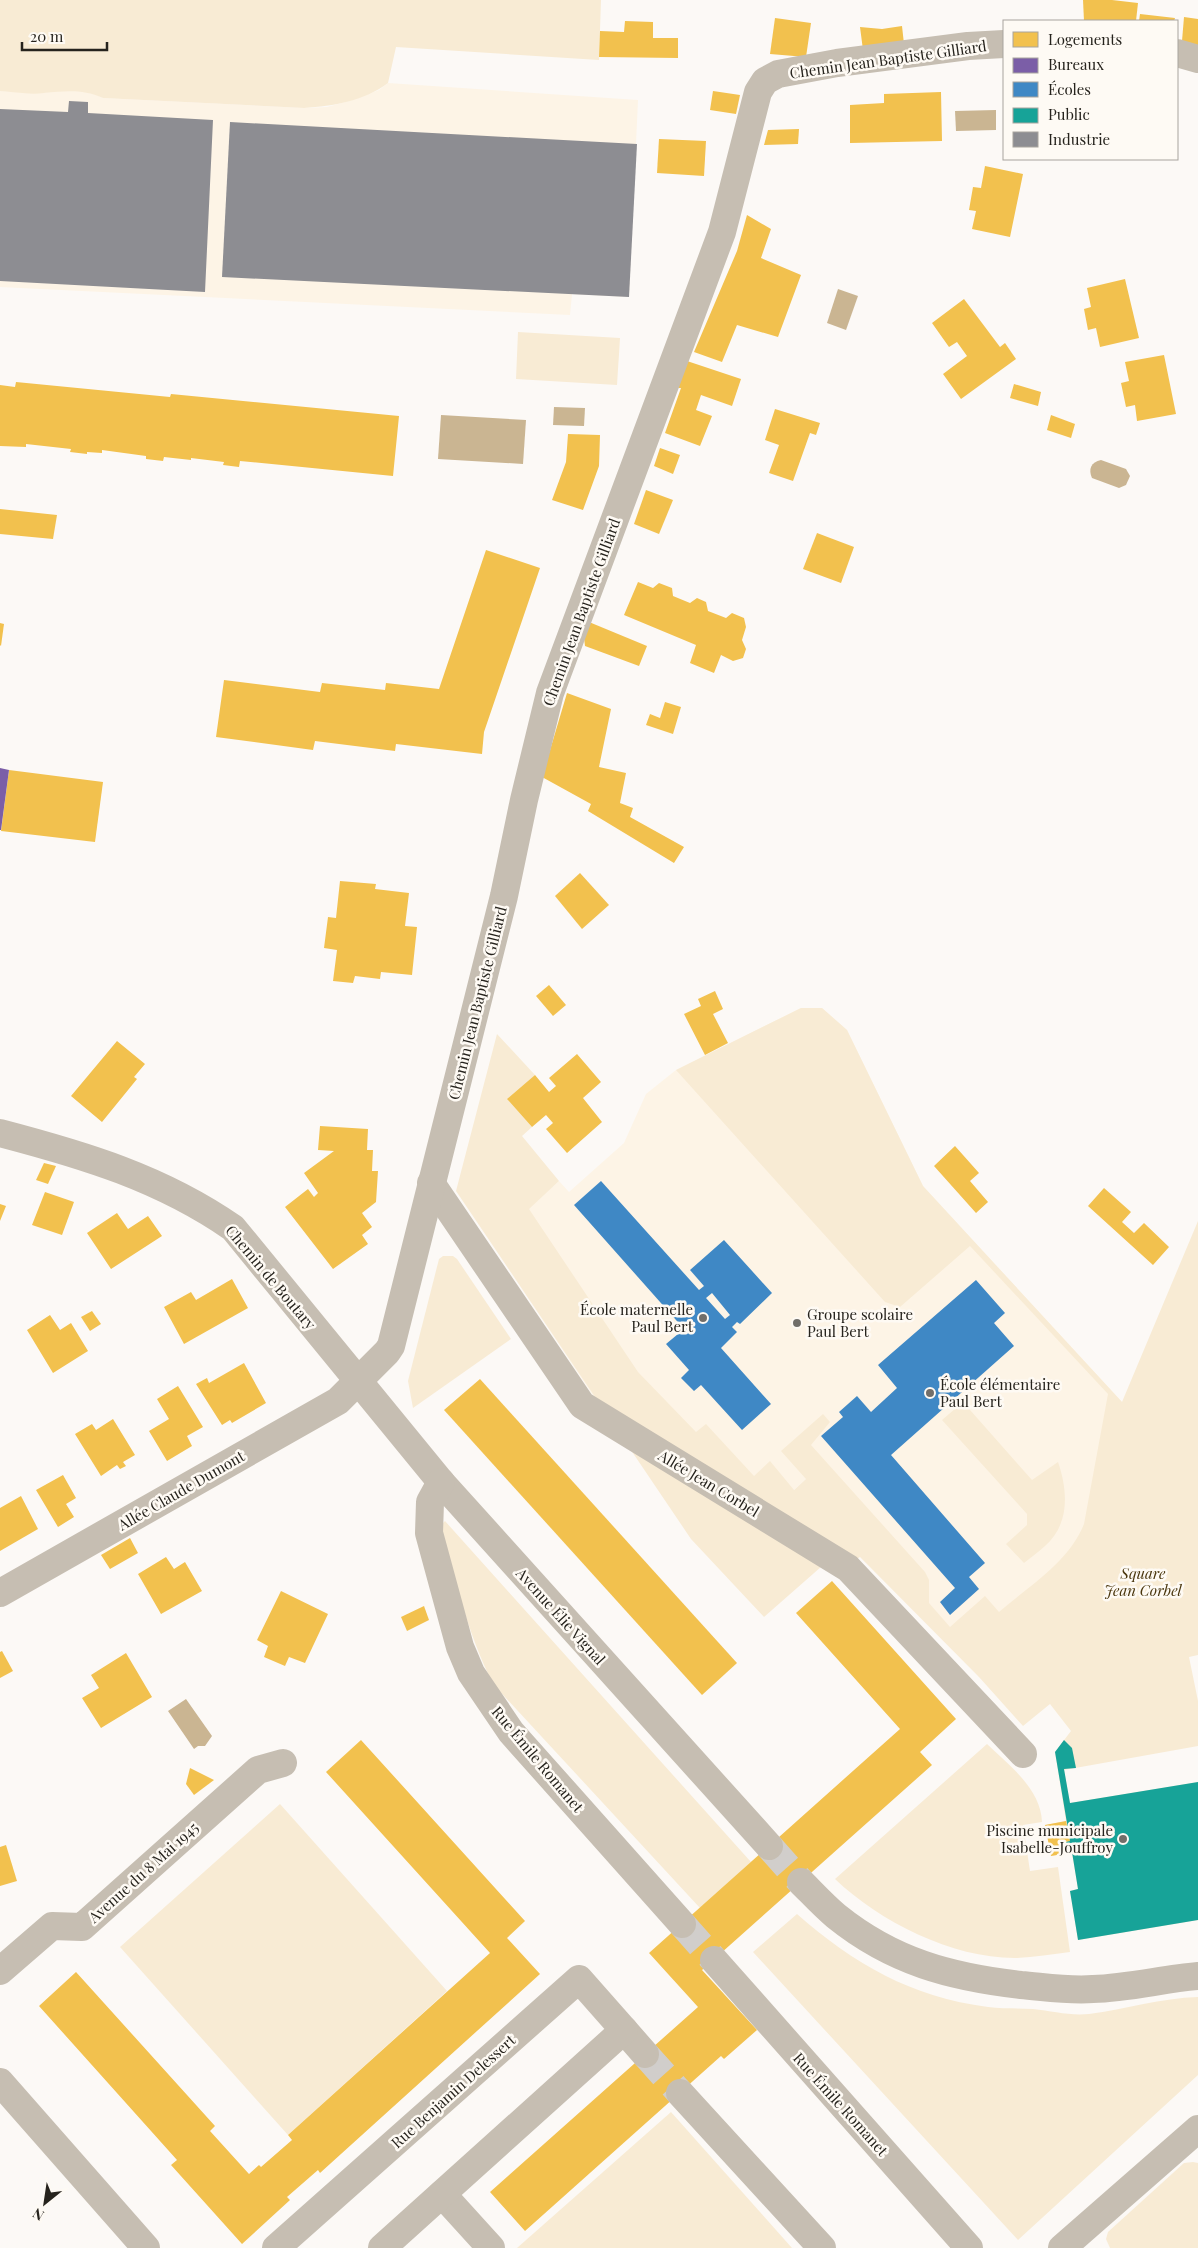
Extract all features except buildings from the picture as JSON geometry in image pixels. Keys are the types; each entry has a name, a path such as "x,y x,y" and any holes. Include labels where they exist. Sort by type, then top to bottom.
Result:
{"street":[{"name":"Chemin Jean Baptiste Gilliard","path":"358,1381 391,1346 504,896 524,800 550,693 722,232 758,92 765,81 778,74 837,63 968,46 1003,44"},
{"path":"1178,53 1198,59"},
{"name":"Chemin de Boutary","path":"0,1133 80,1154 140,1176 186,1198 233,1228 358,1381"},
{"name":"Allée Jean Corbel","path":"431,1183 582,1405 848,1568 1023,1754"},
{"name":"Avenue Élie Vignal","path":"358,1381 441,1482 769,1846"},
{"name":"Allée Claude Dumont","path":"0,1593 338,1401 358,1381"},
{"name":"Rue Émile Romanet","path":"441,1482 430,1502 429,1533 460,1647 471,1673 511,1732 682,1924"},
{"name":"Avenue du 8 Mai 1945","path":"0,1971 52,1926 82,1927 258,1770 283,1763"},
{"path":"801,1882 835,1915 862,1936 896,1955 932,1969 976,1980 1062,1989 1092,1990 1198,1976"},
{"name":"Rue Émile Romanet","path":"714,1960 969,2248"},
{"name":"Rue Benjamin Delessert","path":"276,2248 579,1979 646,2054"},
{"path":"382,2248 624,2030"},
{"path":"0,2082 146,2248"},
{"path":"680,2093 822,2248"},
{"path":"1062,2248 1198,2128"},
{"path":"442,2194 490,2248"}],"shaded area":[{"path":"388,83 638,100 629,297 572,294 570,315 0,287 0,91 43,93 54,91 88,91 103,98 304,108 327,107 349,101 379,90"},
{"path":"996,110 996,130 956,131 955,111"},
{"path":"838,289 858,296 846,330 827,323"},
{"path":"554,407 585,408 584,426 553,425"},
{"path":"441,415 526,420 523,464 438,459"},
{"path":"1101,460 1126,469 1130,476 1126,485 1119,488 1092,478 1091,466"},
{"name":"Groupe scolaire Paul Bert","path":"801,1008 822,1008 847,1030 923,1186 1123,1403 1137,1485 979,1677 806,1479 770,1511 600,1406 491,1242 559,1181 569,1192 624,1143 646,1094 676,1070"},
{"path":"186,1699 212,1736 205,1746 198,1746 194,1749 168,1711"}],"green space":[{"path":"0,0 601,0 599,60 396,47 388,83 379,89 348,101 304,108 103,98 74,91 33,94 0,91"},
{"path":"518,332 620,338 617,385 516,379"},
{"name":"Square Jean Corbel","path":"801,1008 822,1008 847,1030 923,1186 1122,1402 1198,1221 1198,1655 1189,1657 1198,1701 1198,1746 1064,1770 1070,1803 1198,1782 1198,1920 1078,1940 1070,1891 1078,1889 1072,1853 1051,1856 1045,1825 1066,1821 1055,1752 1071,1731 1050,1704 1023,1726 979,1677 860,1557 854,1561 838,1552 764,1617 691,1539 456,1191 497,1034 535,1075 508,1100 532,1127 522,1136 559,1181 529,1209 638,1372 696,1432 706,1424 754,1476 770,1461 794,1490 806,1479 781,1451 823,1414 830,1422 811,1445 925,1572 929,1580 929,1603 950,1627 985,1596 999,1612 1058,1562 1069,1550 1084,1524 1108,1394 970,1246 900,1307 885,1302 676,1070"},
{"path":"443,1256 453,1256 457,1259 511,1339 413,1408 408,1381 439,1259"},
{"path":"963,1402 1032,1480 1058,1462 1064,1484 1065,1507 1063,1517 1053,1537 1043,1548 1024,1563 1006,1544 1027,1525 1027,1514 942,1420"},
{"path":"445,1521 751,1862 700,1908 493,1684 476,1646 457,1587 440,1526"},
{"path":"987,1744 1014,1769 1030,1788 1036,1799 1042,1822 1023,1825 1030,1871 1058,1867 1070,1952 1017,1958 993,1957 944,1945 919,1935 874,1910 835,1879"},
{"path":"280,1804 447,1991 288,2135 120,1947"},
{"path":"797,1914 818,1932 862,1963 909,1986 960,2002 994,2008 1089,2014 1171,1999 1198,1997 1198,2075 1018,2240 753,1952"},
{"path":"671,2112 792,2248 517,2248"},
{"path":"1184,2163 1198,2163 1198,2248 1110,2248 1106,2239 1108,2232"}],"tunnel":[{"path":"769,1846 801,1882"},
{"path":"682,1924 714,1960"},
{"path":"645,2054 680,2093"}],"place":[{"name":"École maternelle Paul Bert","path":"703,1318"},
{"name":"Groupe scolaire Paul Bert","path":"797,1323"},
{"name":"École élémentaire Paul Bert","path":"930,1393"},
{"name":"Piscine municipale Isabelle-Jouffroy","path":"1123,1839"}]}
